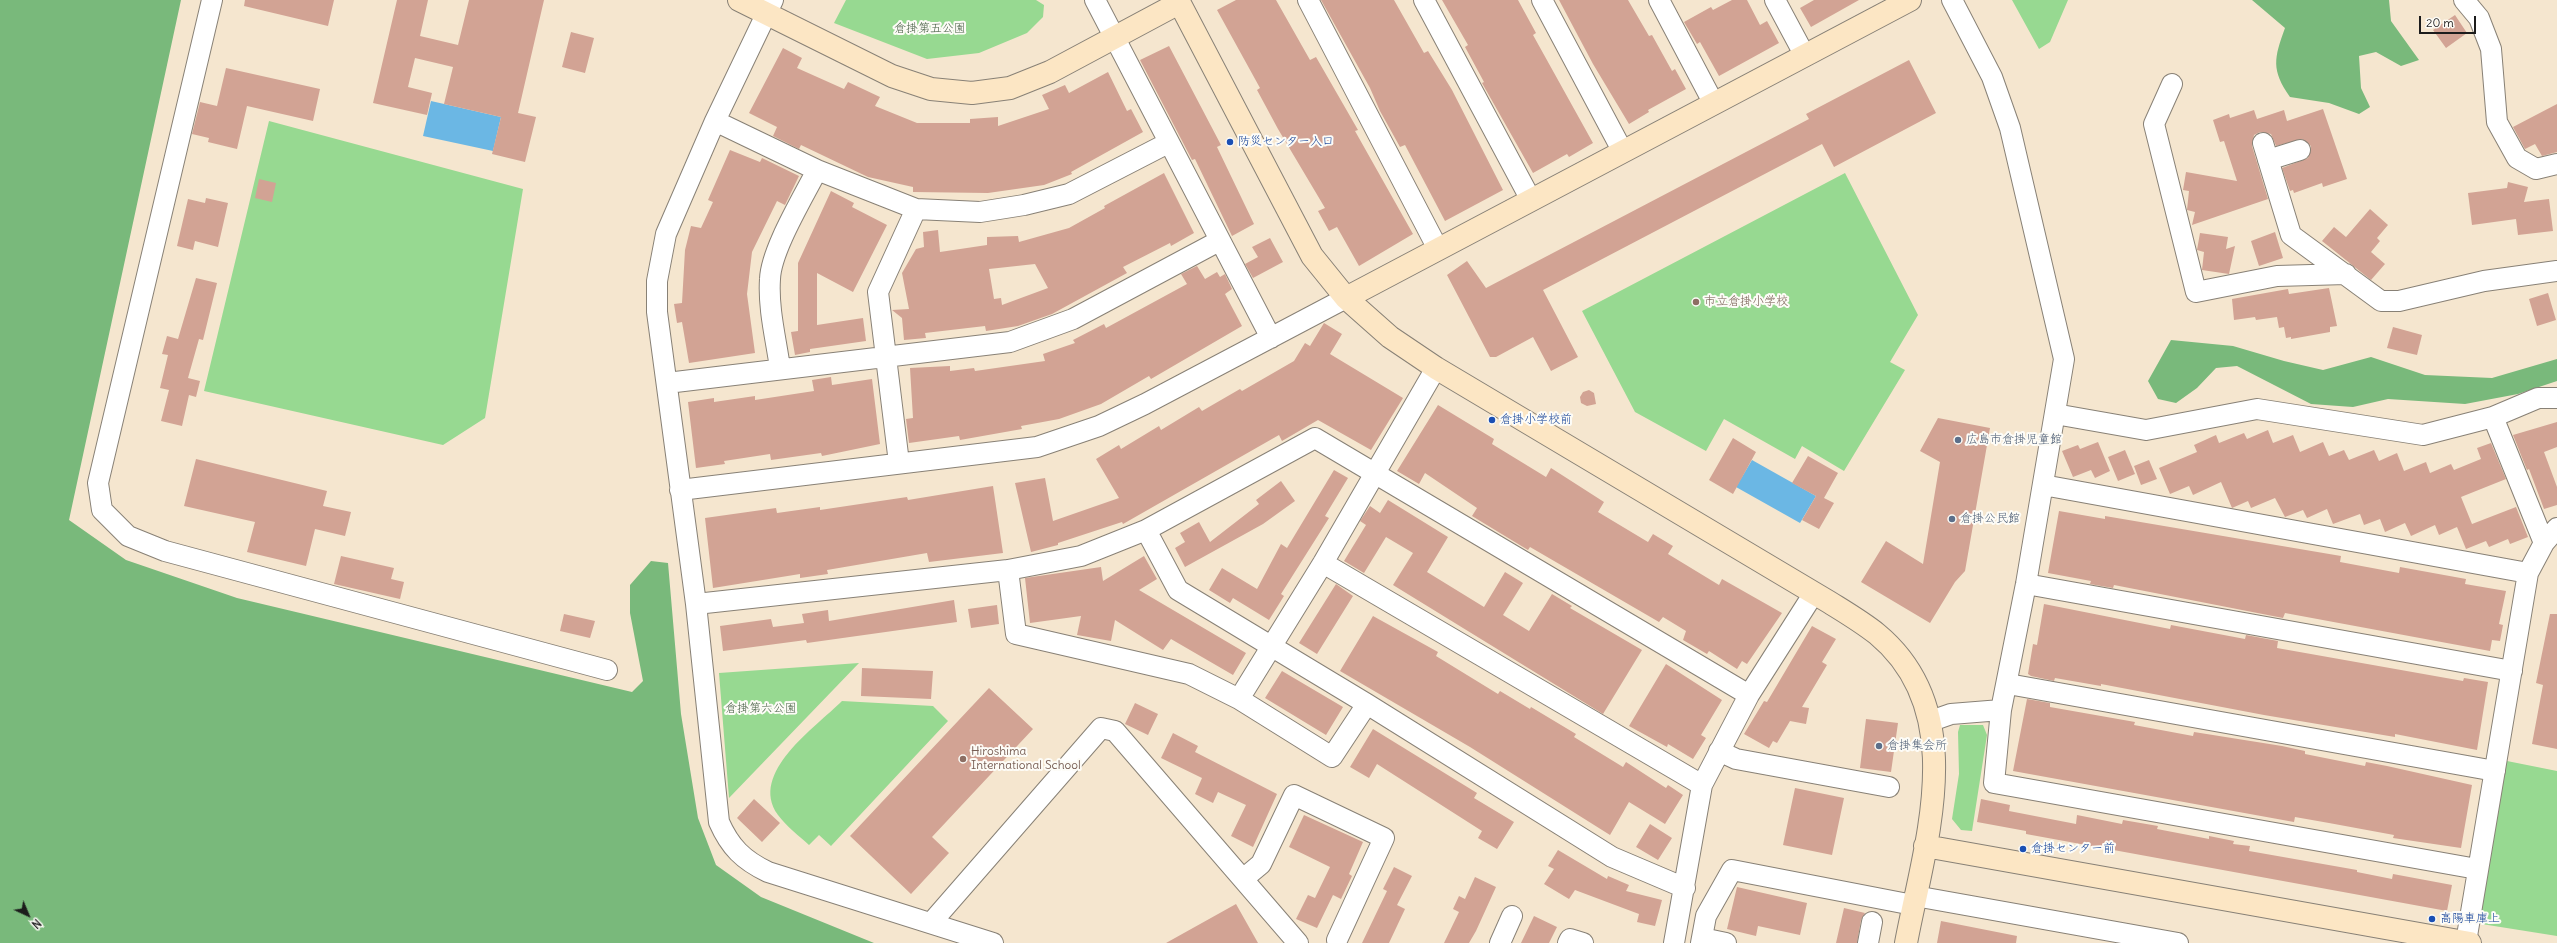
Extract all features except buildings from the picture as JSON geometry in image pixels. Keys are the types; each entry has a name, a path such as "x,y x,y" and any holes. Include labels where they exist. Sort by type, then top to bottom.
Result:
{"street":[{"path":"212,0 98,483 102,510 128,536 165,551 607,670"},
{"path":"739,0 769,7 892,76 931,89 972,93 1010,88 1050,72 1114,39 1181,1 1312,256 1346,298 1390,337 1436,368 1814,593 1877,634 1905,666 1919,689 1931,721 1935,760 1934,790 1925,846 1906,943"},
{"path":"1095,0 1219,241 1271,338"},
{"path":"1308,0 1438,250"},
{"path":"1424,0 1531,200"},
{"path":"1542,0 1623,152"},
{"path":"1659,0 1714,104"},
{"path":"1775,0 1805,56"},
{"path":"680,490 1037,447 1119,417 1910,0"},
{"path":"1952,0 1992,77 2010,128 2064,359 2056,414 2026,584 2008,684 2001,710 1994,783 2477,869"},
{"path":"2464,0 2479,18 2491,48 2497,122 2517,158 2536,170 2557,164"},
{"path":"769,7 715,121 666,234 657,281 657,312 668,383 680,490 696,604 719,822 736,852 750,864 768,872 993,943"},
{"path":"2172,84 2154,124 2196,292 2277,276 2346,274"},
{"path":"715,121 817,170 916,210 980,212 1024,205 1069,194 1168,143"},
{"path":"2300,150 2266,151 2292,235 2381,301 2399,301 2484,280 2557,270"},
{"path":"780,368 770,305 770,278 778,250 817,170"},
{"path":"899,463 878,292 916,210"},
{"path":"668,383 780,368 1010,342 1073,319 1219,241"},
{"path":"1239,699 1323,563 1436,368"},
{"path":"2056,414 2146,430 2257,409 2423,435 2493,417 2538,398 2557,398"},
{"path":"1925,846 2468,943 2477,869 2528,573 2550,536 2493,417"},
{"path":"696,604 1008,570 1081,556 1146,530 1315,438 1749,696"},
{"path":"2043,485 2528,573"},
{"path":"1146,530 1178,590 1272,645 1612,858 1685,888"},
{"path":"1323,563 1702,785"},
{"path":"1008,570 1016,634 1189,674 1239,699 1332,757 1367,704"},
{"path":"2026,584 2512,671"},
{"path":"1674,943 1685,888 1702,785 1749,696 1814,593"},
{"path":"2008,684 2495,771"},
{"path":"1931,721 1951,714 2001,710"},
{"path":"931,923 1101,728 1115,731 1298,943"},
{"path":"1719,751 1736,759 1889,787"},
{"path":"1243,879 1261,864 1294,795 1384,838 1337,940"},
{"path":"1726,943 1701,940 1706,916 1732,870 2178,943"},
{"path":"1500,943 1512,916"},
{"path":"1868,943 1872,922"},
{"path":"1568,943 1570,939 1583,943"}],"green space":[{"path":"0,0 181,0 69,520 126,560 237,598 632,692 643,681 630,613 630,585 651,561 668,563 681,714 698,818 716,865 761,897 874,943 0,943"},
{"name":"倉掛第五公園","path":"846,0 1036,0 1044,5 1043,17 1027,33 979,53 927,59 834,23"},
{"path":"2012,0 2068,0 2050,42 2039,49"},
{"path":"2252,0 2389,0 2391,21 2419,60 2401,66 2376,52 2359,56 2361,88 2370,107 2359,114 2329,103 2290,97 2280,79 2276,64 2278,48 2285,28"},
{"path":"269,121 523,189 485,418 443,445 204,391"},
{"path":"1845,173 1918,315 1890,362 1905,370 1844,471 1802,446 1795,459 1724,419 1706,451 1635,412 1582,311"},
{"path":"2171,340 2233,346 2284,361 2323,370 2371,357 2425,375 2492,378 2557,359 2557,381 2518,394 2465,404 2388,399 2353,407 2311,404 2237,366 2216,368 2197,388 2176,403 2158,399 2148,381"},
{"name":"倉掛第六公園","path":"859,663 729,798 719,673"},
{"path":"842,701 933,706 948,721 831,846 819,835 809,845 778,815 771,799 772,783 778,767 789,752 802,737"},
{"path":"1960,725 1983,725 1987,735 1972,831 1961,830 1952,819 1959,774 1958,732"},
{"path":"2497,759 2557,771 2557,936 2469,922"}],"water":[{"path":"431,101 501,117 493,151 423,136"},
{"path":"1752,460 1816,496 1800,523 1736,487"}],"place":[{"name":"防災センター入口","path":"1230,142"},
{"name":"市立倉掛小学校","path":"1696,302"},
{"name":"倉掛小学校前","path":"1492,420"},
{"name":"広島市倉掛児童館","path":"1958,440"},
{"name":"倉掛公民館","path":"1952,519"},
{"name":"倉掛集会所","path":"1879,746"},
{"name":"Hiroshima International School","path":"963,759"},
{"name":"倉掛センター前","path":"2023,849"},
{"name":"高陽車庫上","path":"2432,919"}]}
